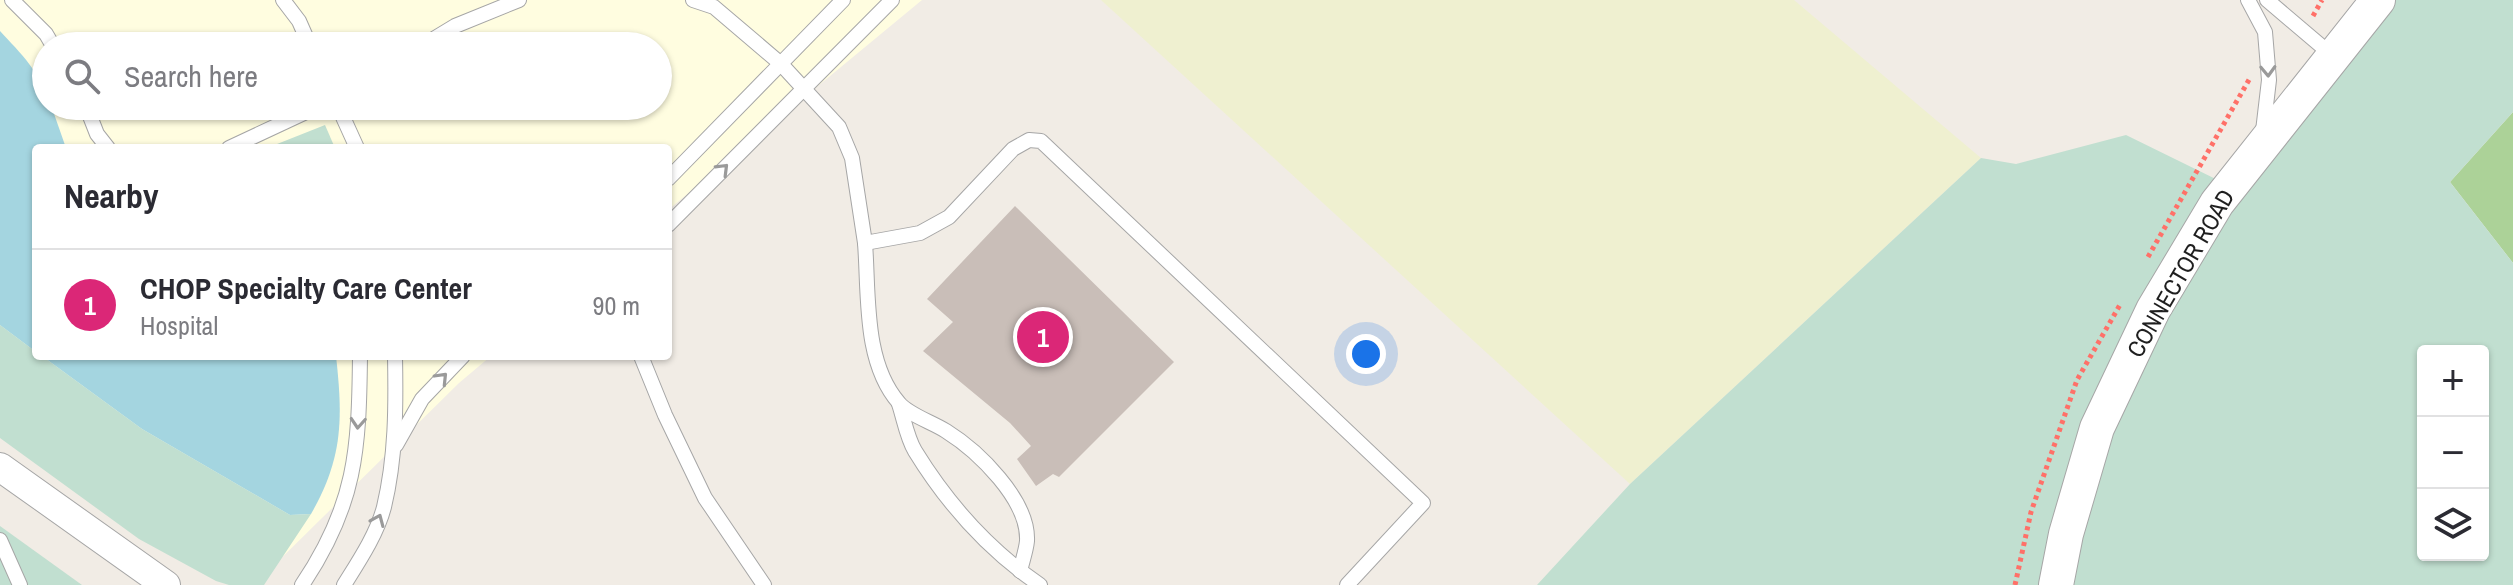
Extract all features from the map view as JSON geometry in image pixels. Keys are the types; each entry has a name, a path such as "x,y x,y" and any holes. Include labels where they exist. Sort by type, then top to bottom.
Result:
{"street":[{"name":"CONNECTOR ROAD","path":"2056,585 2066,534 2097,428 2153,310 2217,203 2378,0"},
{"path":"0,467 166,585"}],"lane":[{"path":"12,0 44,32"},
{"path":"283,0 304,32"},
{"path":"445,32 519,0"},
{"path":"693,0 714,7 781,64 839,127 852,158 865,243 876,359 899,404 914,449 970,525 1040,585"},
{"path":"672,175 843,0"},
{"path":"672,221 892,0"},
{"path":"2248,0 2265,32 2269,80 2262,146"},
{"path":"2267,0 2333,56"},
{"path":"92,120 105,144"},
{"path":"238,144 289,120"},
{"path":"344,120 355,144"},
{"path":"865,243 920,233 949,217 1013,149 1029,140 1041,141 1423,503 1347,585"},
{"path":"302,585 323,554 349,490 359,427 360,360"},
{"path":"344,585 363,555 383,509 393,449 395,360"},
{"path":"393,449 422,399 459,360"},
{"path":"643,360 705,498 764,585"},
{"path":"899,404 949,433 990,467 1019,506 1027,540 1020,571"},
{"path":"0,540 20,585"}],"shaded area":[{"path":"0,0 922,0 672,207 672,144 32,144 32,360 486,360 459,383 254,585 0,412"}],"green space":[{"path":"1101,0 1794,0 1981,158 1630,484"},
{"path":"2386,0 2513,0 2513,112 2450,182 2513,263 2513,585 1537,585 1630,484 1981,158 2016,164 2126,135 2234,188"},
{"path":"2513,112 2513,263 2450,182"},
{"path":"325,125 333,144 277,144"},
{"path":"0,325 32,349 32,360 47,360 142,429 290,515 311,514 264,585 229,585 139,539 0,438"},
{"path":"0,526 82,585 0,585"}],"water":[{"path":"0,31 32,69 32,120 56,120 65,144 32,144 32,349 0,325"},
{"path":"47,360 336,360 340,399 338,438 329,475 311,514 290,515 142,429"}],"building":[{"path":"1015,206 1174,362 1059,477 1053,474 1036,486 1017,459 1031,446 1010,423 923,351 953,322 927,299"}],"place":[{"name":"CHOP Specialty Care Center","path":"1043,337"}]}
